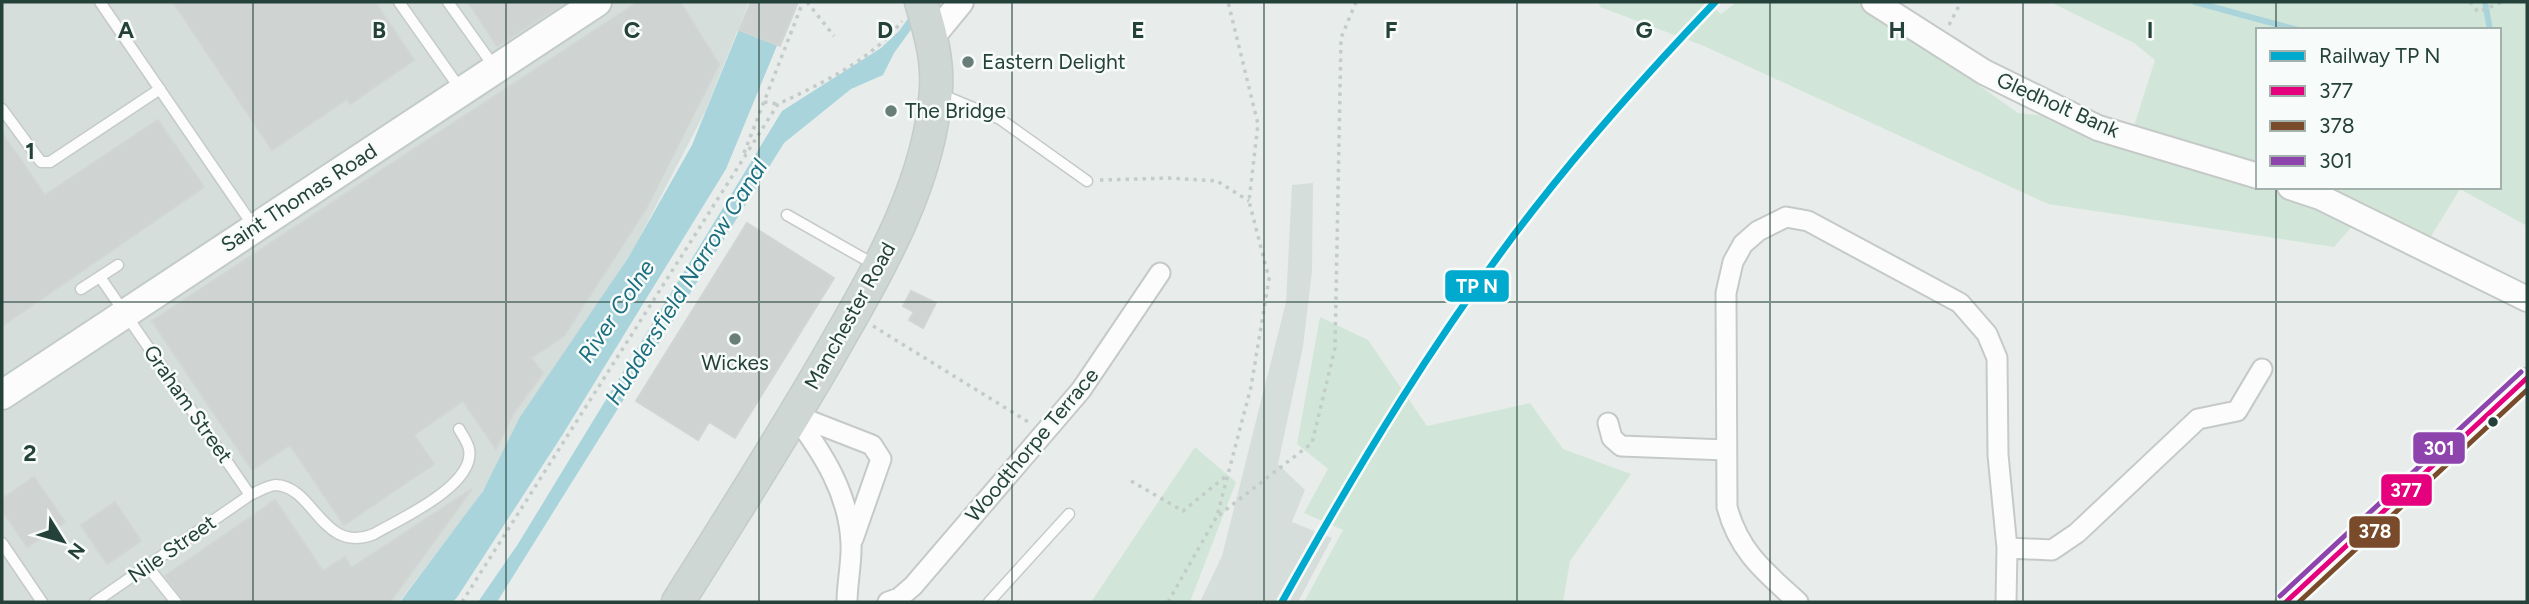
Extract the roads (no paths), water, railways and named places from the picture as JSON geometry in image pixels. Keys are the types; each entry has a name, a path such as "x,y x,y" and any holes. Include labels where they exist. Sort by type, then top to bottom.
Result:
{"main road":[{"name":"Saint Thomas Road","path":"2,395 597,2"},
{"name":"Manchester Road","path":"678,602 853,314 903,216 918,176 936,93 922,21"}],"street":[{"path":"922,21 961,2"},
{"name":"Gledholt Bank","path":"1874,2 1984,72 2098,128 2256,175"},
{"path":"2296,189 2320,197 2527,299"},
{"path":"1798,602 1754,561 1734,532 1727,507 1726,293 1732,262 1743,244 1770,222 1786,217 1808,221 1960,303 1987,334 1997,358 1998,455 2007,548 2006,602"},
{"name":"Woodthorpe Terrace","path":"888,602 899,598 913,586 1046,433 1081,390 1160,273"},
{"path":"2007,548 2052,550 2077,533 2198,419 2237,411 2262,369"},
{"path":"2286,602 2527,378"},
{"path":"794,415 821,450 831,471 847,515 852,544"},
{"path":"794,415 872,445 881,459 852,544 847,602"},
{"path":"1608,423 1612,438 1621,446 1726,450"}],"lane":[{"path":"100,2 254,227"},
{"path":"399,2 461,91"},
{"path":"448,2 496,68"},
{"path":"2,109 41,162 50,162 160,89"},
{"path":"936,93 1000,119 1087,181"},
{"path":"787,215 879,267"},
{"path":"81,289 118,265"},
{"name":"Graham Street","path":"100,277 250,495"},
{"path":"250,495 274,485 287,488 328,527 347,538 363,539 453,486 466,473 469,448 459,429"},
{"name":"Nile Street","path":"94,602 250,495"},
{"path":"989,602 1069,514"},
{"path":"2,543 42,602"},
{"path":"147,566 177,602"}],"water":[{"name":"River Colne","path":"750,2 795,2 726,169 563,434 458,596 453,602 400,602 483,491 520,417 628,258 692,145"},
{"name":"Huddersfield Narrow Canal","path":"920,2 931,2 894,53 883,75 851,89 784,143 497,602 478,602 518,544 782,111 881,48 899,31"}],"waterway":[{"path":"2195,2 2291,28"},
{"path":"2485,2 2490,28"}],"place":[{"name":"Eastern Delight","path":"968,62"},
{"name":"The Bridge","path":"891,111"},
{"name":"Wickes","path":"735,339"}]}
